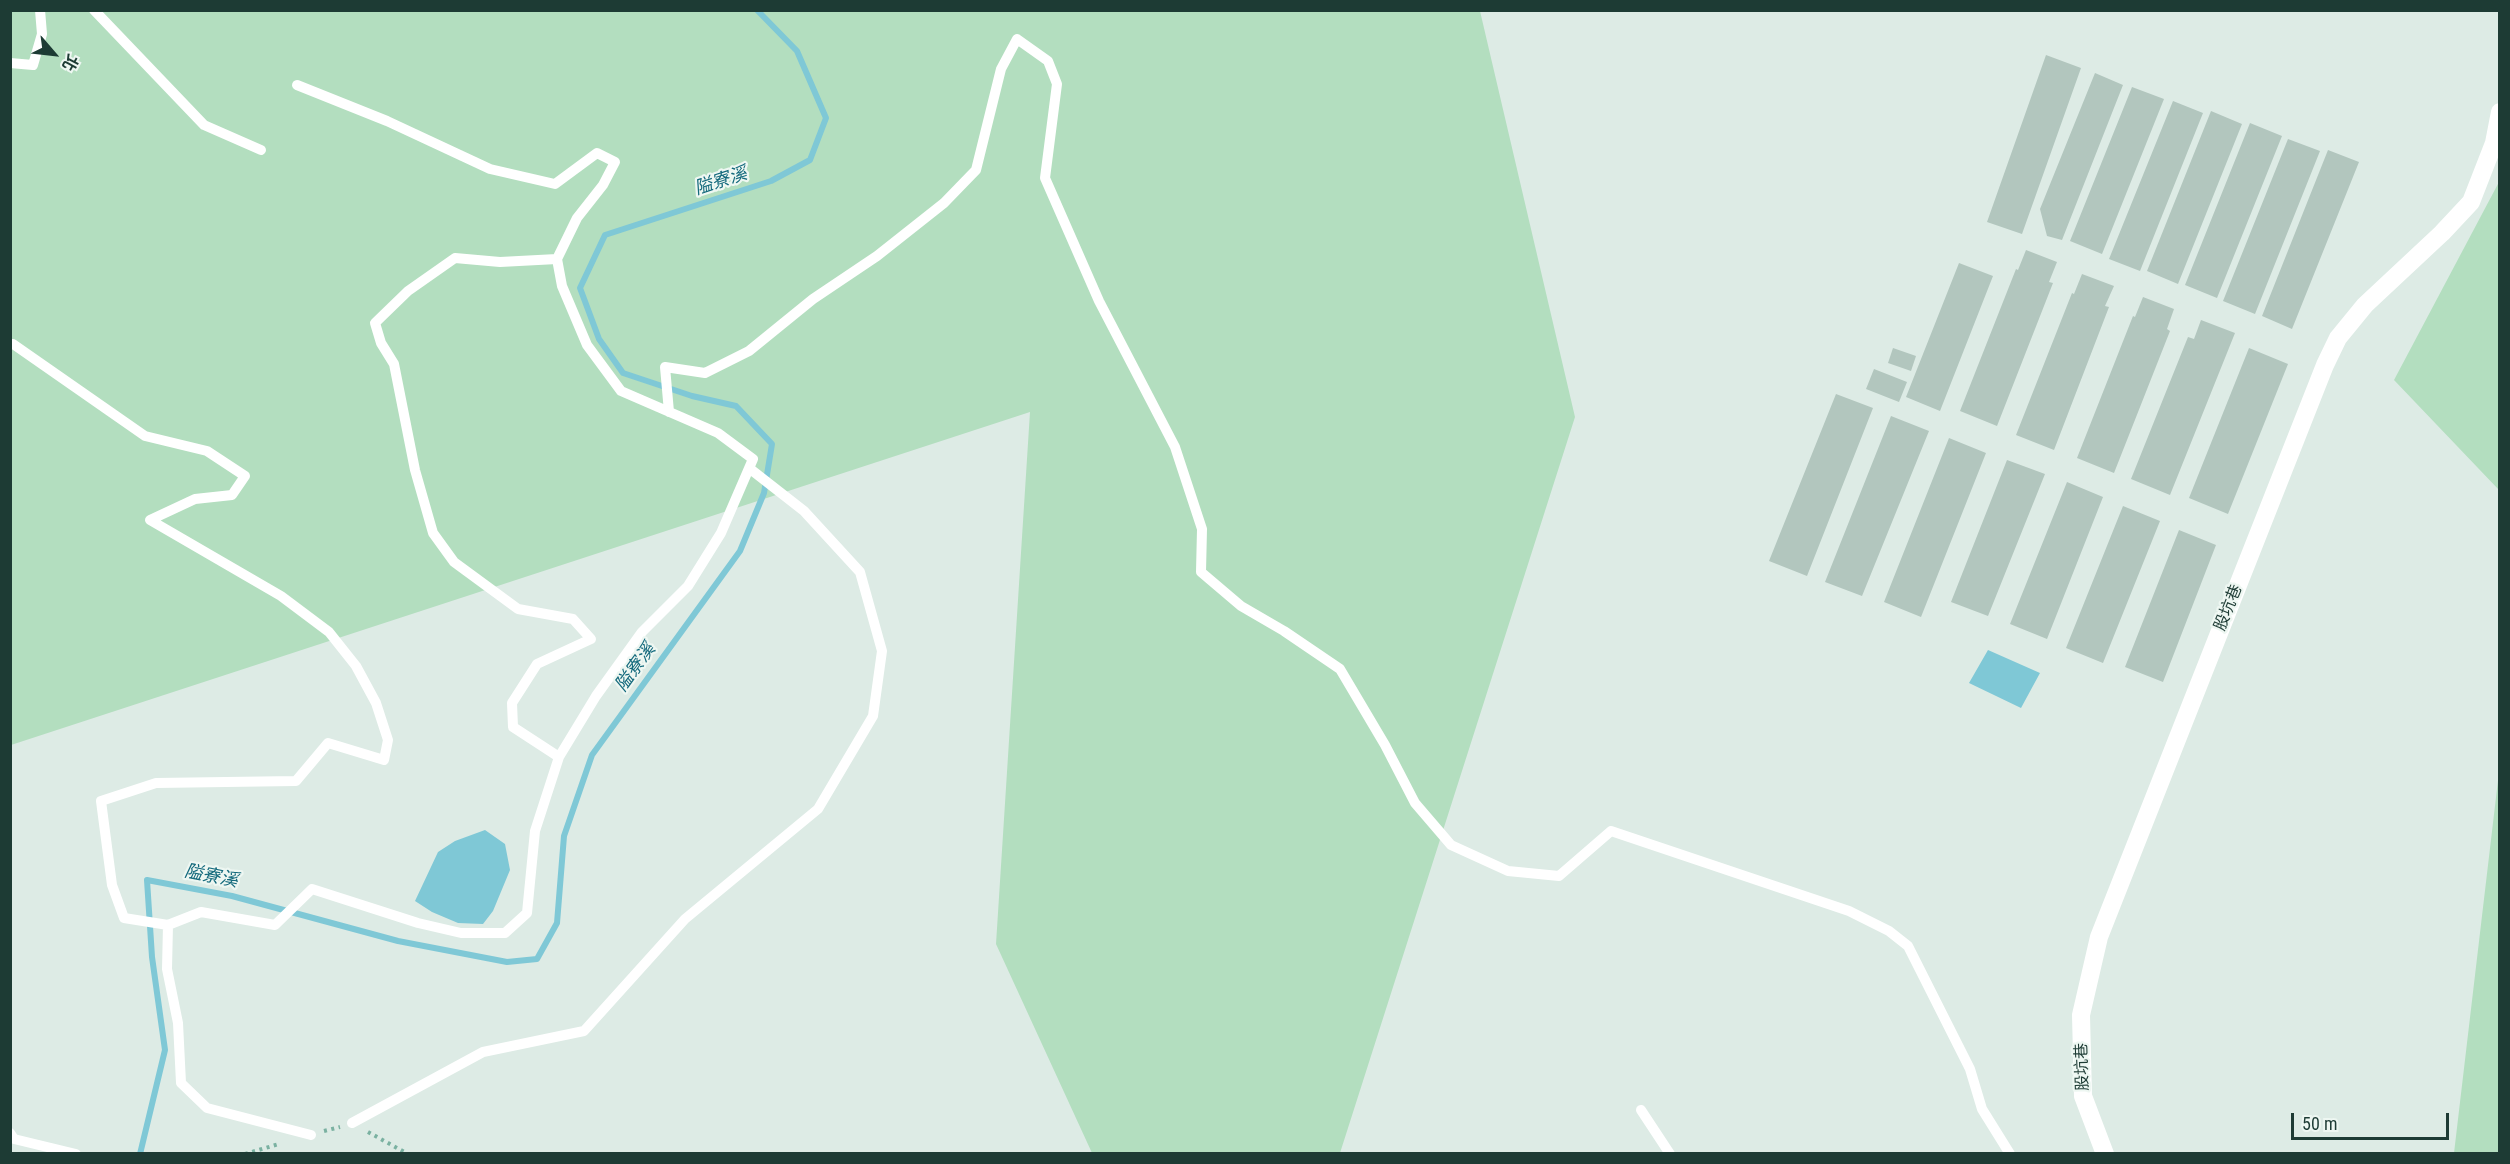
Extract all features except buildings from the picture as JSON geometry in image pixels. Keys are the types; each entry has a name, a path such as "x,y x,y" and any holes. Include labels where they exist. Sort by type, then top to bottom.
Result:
{"street":[{"name":"股坑巷","path":"2105,1154 2083,1096 2081,1015 2099,938 2325,365 2338,338 2365,305 2442,233 2471,202 2494,143 2499,112"}],"lane":[{"path":"10,63 33,65 42,34 40,10"},
{"path":"94,10 204,125 261,150"},
{"path":"669,412 665,367 705,373 749,351 813,300 877,256 944,203 976,170 1002,69 1017,39 1048,61 1058,84 1045,178 1099,302 1175,447 1202,530 1201,572 1241,606 1284,630 1340,669 1385,745 1415,804 1451,844 1508,871 1559,876 1611,831 1849,911 1889,931 1908,946 1970,1069 1982,1109 2010,1154"},
{"path":"13,344 145,436 207,451 245,476 232,495 195,499 150,520 281,596 329,632 356,666 376,703 388,740 384,760 328,743 296,781 156,783 101,801 112,885 124,918 167,924 201,912 275,925 312,889 418,923 461,933 505,933 526,914 535,831 559,758 596,696 642,632 688,586 721,533 753,459 718,433 621,391 587,345 562,286 557,259 578,218 603,185 615,162 597,153 555,184 490,169 387,121 297,85"},
{"path":"557,259 500,262 455,258 408,291 375,323 381,343 394,364 415,470 433,533 454,562 518,609 573,619 591,639 537,664 512,703 513,727 559,758"},
{"path":"351,1123 483,1052 584,1031 685,919 819,809 873,716 882,651 860,572 804,512 750,468"},
{"path":"167,924 167,969 178,1023 180,1083 207,1108 311,1135"},
{"path":"1641,1110 1670,1154"},
{"path":"10,1133 14,1139 76,1154"}],"path":[{"path":"245,1154 351,1123 408,1154"}],"green space":[{"path":"10,11 1480,11 1575,417 1340,1153 1092,1153 996,944 1030,412 11,745"},
{"path":"2499,182 2499,490 2394,380"},
{"path":"2499,772 2499,1153 2454,1153"}],"water":[{"path":"1988,650 2040,673 2021,708 1969,683"},
{"path":"485,830 505,844 510,870 493,911 483,924 458,923 432,912 415,901 438,852 455,841"}],"waterway":[{"name":"隘寮溪","path":"140,1154 165,1050 152,957 147,880 232,896 398,941 507,962 537,959 557,923 564,836 592,755 740,551 764,493 772,444 736,406 692,396 623,373 599,339 580,288 605,235 771,181 810,160 826,118 797,51 757,10"}]}
